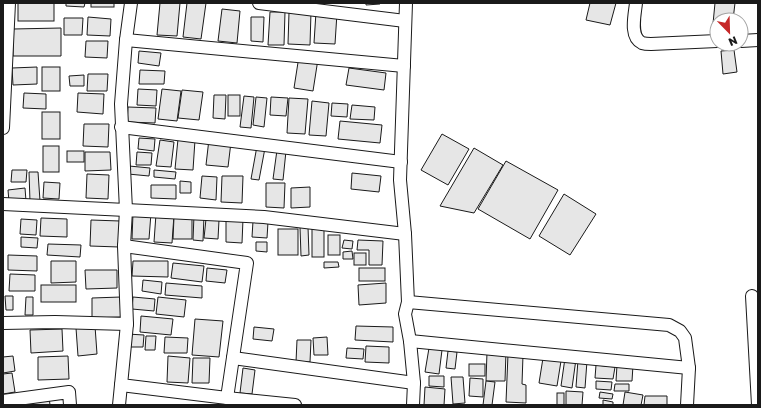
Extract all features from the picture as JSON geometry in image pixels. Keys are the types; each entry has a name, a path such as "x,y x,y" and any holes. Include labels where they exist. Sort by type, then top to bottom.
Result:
{"street":[{"path":"3,128 9,3"},
{"path":"119,405 127,324 124,246 126,210 121,104 126,40 131,3"},
{"path":"259,3 405,21"},
{"path":"406,3 400,180 405,234 408,302 405,314 410,341 414,383 413,405"},
{"path":"636,3 634,34 637,40 643,44 709,42"},
{"path":"126,40 404,66"},
{"path":"122,127 401,162"},
{"path":"3,204 264,218 405,234"},
{"path":"124,246 247,263 227,398"},
{"path":"752,296 758,405"},
{"path":"408,302 669,325 680,331 686,338 689,368 687,405"},
{"path":"3,323 55,322 127,324"},
{"path":"410,341 689,368"},
{"path":"233,358 414,383"},
{"path":"121,385 295,405"},
{"path":"3,401 69,392 70,405"}],"building":[{"path":"18,3 54,3 54,21 18,21"},
{"path":"66,3 85,3 84,7 66,6"},
{"path":"91,3 114,3 114,7 91,7"},
{"path":"160,3 180,3 177,36 157,35"},
{"path":"187,3 206,3 201,39 183,37"},
{"path":"366,3 380,3 380,4 366,5"},
{"path":"590,3 616,3 610,25 586,20"},
{"path":"715,3 735,3 734,12 714,12"},
{"path":"222,9 240,11 237,43 218,41"},
{"path":"270,12 285,12 284,45 268,45"},
{"path":"289,12 311,12 310,45 288,44"},
{"path":"316,12 337,13 335,44 314,43"},
{"path":"88,17 111,19 110,36 87,35"},
{"path":"251,17 264,17 263,42 251,41"},
{"path":"64,18 83,18 82,35 64,35"},
{"path":"61,28 61,56 13,56 13,29"},
{"path":"86,41 108,41 107,58 85,57"},
{"path":"139,51 161,53 159,66 138,63"},
{"path":"721,52 734,52 737,72 723,74"},
{"path":"299,56 318,59 313,91 294,88"},
{"path":"37,67 37,84 13,85 12,68"},
{"path":"42,67 60,67 60,91 42,91"},
{"path":"349,68 386,73 384,90 346,85"},
{"path":"140,70 165,71 164,84 139,84"},
{"path":"88,74 108,74 107,91 87,91"},
{"path":"84,75 84,86 70,86 69,76"},
{"path":"138,89 157,90 156,106 137,105"},
{"path":"162,89 181,91 177,121 158,119"},
{"path":"182,90 203,92 199,120 178,118"},
{"path":"24,93 46,94 46,109 23,108"},
{"path":"78,93 104,94 103,114 77,112"},
{"path":"214,95 226,95 225,119 213,118"},
{"path":"228,95 240,95 240,116 228,116"},
{"path":"244,96 254,97 251,128 240,127"},
{"path":"256,97 267,98 264,127 253,125"},
{"path":"271,97 288,98 286,116 270,115"},
{"path":"289,98 308,99 305,134 287,133"},
{"path":"312,101 329,103 326,136 309,135"},
{"path":"332,103 348,104 347,117 331,116"},
{"path":"352,105 375,107 374,120 350,119"},
{"path":"128,107 156,108 155,123 127,122"},
{"path":"42,112 60,112 60,139 42,139"},
{"path":"340,121 382,125 380,143 338,139"},
{"path":"84,124 109,124 108,147 83,146"},
{"path":"442,134 469,149 448,185 421,170"},
{"path":"139,138 155,139 154,151 138,149"},
{"path":"178,139 195,140 193,170 175,169"},
{"path":"209,139 231,142 228,167 206,165"},
{"path":"160,140 174,142 171,167 156,166"},
{"path":"43,146 59,146 59,172 43,172"},
{"path":"257,146 265,148 259,180 251,179"},
{"path":"474,148 503,165 474,213 440,206"},
{"path":"277,150 286,151 283,180 273,179"},
{"path":"67,151 84,151 84,162 67,162"},
{"path":"85,152 110,152 111,170 85,171"},
{"path":"137,152 152,153 151,165 136,165"},
{"path":"506,161 558,190 530,239 478,209"},
{"path":"129,166 150,168 149,176 128,174"},
{"path":"12,170 27,170 26,182 11,182"},
{"path":"154,170 176,172 175,179 154,177"},
{"path":"29,172 38,172 40,201 30,202"},
{"path":"352,173 381,176 379,192 351,189"},
{"path":"87,174 109,175 108,199 86,198"},
{"path":"202,176 217,177 216,200 200,198"},
{"path":"222,176 243,176 242,203 221,202"},
{"path":"180,181 191,182 191,193 180,193"},
{"path":"44,182 60,183 59,199 43,198"},
{"path":"266,183 285,183 284,208 266,207"},
{"path":"151,185 176,185 176,199 151,198"},
{"path":"310,187 310,207 291,208 291,188"},
{"path":"25,188 26,201 9,202 8,190"},
{"path":"564,194 596,214 570,255 539,236"},
{"path":"133,213 151,213 149,239 132,239"},
{"path":"156,214 174,215 172,243 154,242"},
{"path":"194,215 204,216 203,241 193,240"},
{"path":"174,217 192,217 192,239 173,239"},
{"path":"41,218 67,219 67,237 40,236"},
{"path":"21,219 37,220 36,235 20,234"},
{"path":"206,219 219,220 218,239 204,238"},
{"path":"226,219 243,219 242,243 226,242"},
{"path":"91,220 120,221 119,247 90,246"},
{"path":"253,221 268,222 267,238 252,237"},
{"path":"300,227 308,227 309,255 301,256"},
{"path":"312,227 324,227 324,257 312,257"},
{"path":"278,229 298,229 298,255 278,255"},
{"path":"328,235 340,235 340,255 328,255"},
{"path":"21,237 38,238 37,248 21,247"},
{"path":"344,240 353,241 352,249 342,248"},
{"path":"358,240 383,241 382,265 369,265 369,250 357,250"},
{"path":"256,242 267,242 267,252 256,251"},
{"path":"48,244 81,245 80,257 47,255"},
{"path":"352,251 353,259 343,259 343,252"},
{"path":"354,253 366,253 366,265 354,265"},
{"path":"8,255 37,256 37,271 8,270"},
{"path":"51,261 76,261 76,282 51,283"},
{"path":"133,261 168,261 168,277 132,276"},
{"path":"324,262 338,262 339,267 324,268"},
{"path":"173,263 204,266 202,282 171,278"},
{"path":"207,268 227,270 225,283 206,281"},
{"path":"359,268 385,268 385,281 359,281"},
{"path":"85,270 117,270 117,288 86,289"},
{"path":"10,274 35,275 35,291 9,291"},
{"path":"143,280 162,282 161,294 142,291"},
{"path":"166,283 202,286 202,298 165,295"},
{"path":"386,283 386,303 359,305 358,285"},
{"path":"41,285 76,285 76,302 41,302"},
{"path":"5,296 13,296 13,310 6,310"},
{"path":"26,297 33,297 33,315 25,315"},
{"path":"121,297 121,317 92,318 92,298"},
{"path":"133,297 155,299 154,311 132,309"},
{"path":"158,297 186,300 184,317 156,314"},
{"path":"141,316 173,319 171,335 140,332"},
{"path":"195,319 223,321 219,357 192,355"},
{"path":"95,326 97,354 78,356 76,328"},
{"path":"356,326 393,327 393,342 355,340"},
{"path":"254,327 274,329 272,341 253,339"},
{"path":"62,329 63,351 31,353 30,330"},
{"path":"127,334 144,335 143,347 127,347"},
{"path":"146,336 156,336 155,350 145,350"},
{"path":"165,337 188,338 187,353 164,353"},
{"path":"327,337 328,355 314,355 313,338"},
{"path":"297,340 311,340 310,362 296,362"},
{"path":"366,346 389,347 389,363 365,362"},
{"path":"347,348 364,349 363,359 346,358"},
{"path":"429,348 442,350 439,374 425,372"},
{"path":"448,351 457,352 455,369 446,368"},
{"path":"487,352 506,352 505,381 486,381"},
{"path":"508,354 523,355 522,384 526,385 526,403 506,402"},
{"path":"13,356 15,371 3,373 3,357"},
{"path":"68,356 69,379 38,380 38,357"},
{"path":"168,356 190,358 188,383 167,382"},
{"path":"193,358 210,358 209,383 192,383"},
{"path":"543,358 561,361 557,386 539,383"},
{"path":"565,358 576,359 572,388 561,386"},
{"path":"578,360 587,361 585,388 576,387"},
{"path":"469,364 485,364 485,376 469,376"},
{"path":"596,365 615,367 613,379 595,378"},
{"path":"617,365 633,365 632,381 616,381"},
{"path":"243,368 255,370 252,394 240,393"},
{"path":"12,373 15,392 3,394 3,374"},
{"path":"429,376 444,376 444,387 429,386"},
{"path":"451,377 463,377 465,403 453,404"},
{"path":"470,378 483,379 483,397 469,396"},
{"path":"486,381 495,382 492,405 483,405"},
{"path":"596,381 612,382 611,390 596,389"},
{"path":"615,384 629,384 629,391 614,391"},
{"path":"425,387 445,389 444,405 424,405"},
{"path":"566,391 583,392 582,405 566,405"},
{"path":"600,392 613,394 612,399 599,398"},
{"path":"625,392 643,395 641,405 623,405"},
{"path":"557,393 564,393 564,405 557,405"},
{"path":"645,396 667,396 667,405 644,405"},
{"path":"49,397 50,405 23,405 22,401"},
{"path":"603,400 613,402 613,405 603,405"}]}
